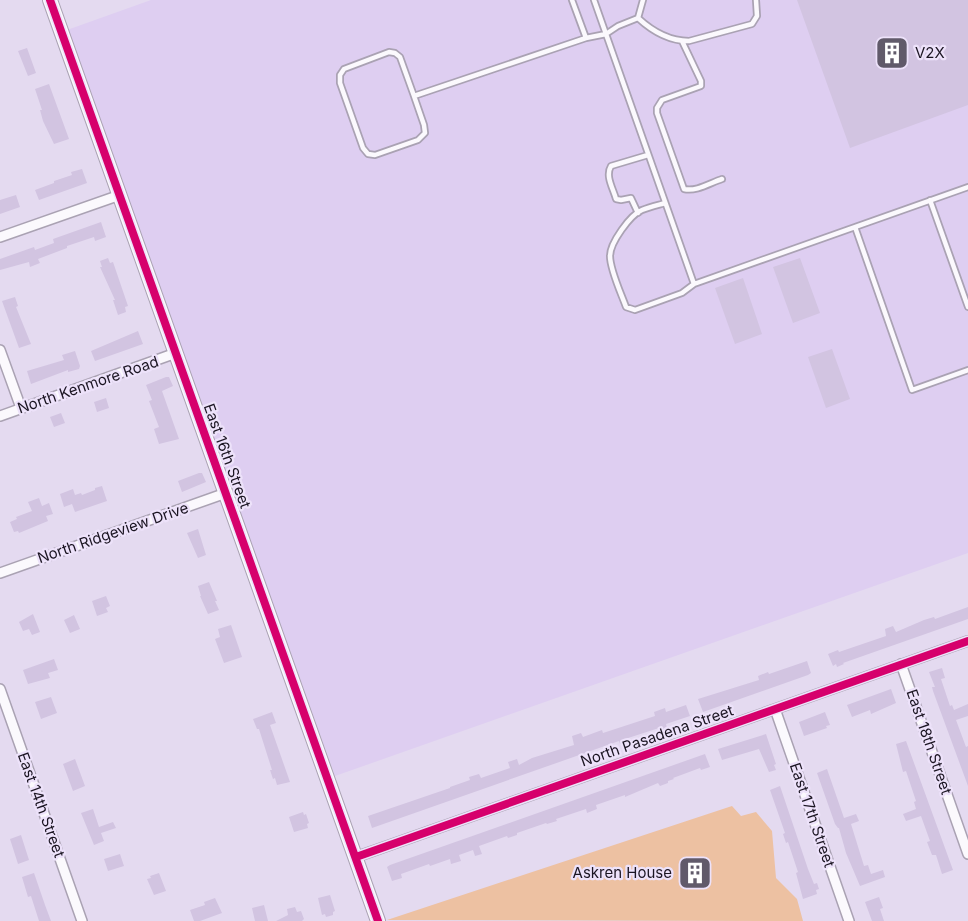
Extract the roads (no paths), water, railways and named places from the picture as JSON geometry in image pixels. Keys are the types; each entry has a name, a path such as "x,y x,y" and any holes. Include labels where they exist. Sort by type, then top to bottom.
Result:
{"street":[{"name":"East 16th Street","path":"50,0 378,921"},
{"path":"0,237 120,195"},
{"path":"0,350 21,408"},
{"name":"North Kenmore Road","path":"0,416 176,353"},
{"name":"North Ridgeview Drive","path":"0,573 226,493"},
{"name":"North Pasadena Street","path":"356,857 968,641"},
{"name":"East 18th Street","path":"901,664 968,854"},
{"name":"East 14th Street","path":"0,689 82,921"},
{"name":"East 17th Street","path":"775,709 849,921"}],"lane":[{"path":"572,0 586,38"},
{"path":"594,0 694,284"},
{"path":"638,18 643,0"},
{"path":"638,18 662,35 688,41 752,24 757,16 756,0"},
{"path":"414,96 586,38 606,34 638,18"},
{"path":"682,41 701,81 701,86 662,100 657,113 684,189 693,190 722,179"},
{"path":"389,52 395,53 400,57 414,96 425,133 418,140 375,155 368,154 363,148 340,83 340,75 345,69 389,52"},
{"path":"638,213 631,198 616,199 608,171 611,166 648,154"},
{"path":"665,203 638,213 623,228 612,249 610,257 626,307 635,310 682,292 694,284 968,187"},
{"path":"930,200 968,307"},
{"path":"855,227 912,390 968,370"}],"place":[{"name":"V2X","path":"892,53"},
{"name":"Askren House","path":"695,873"}]}
